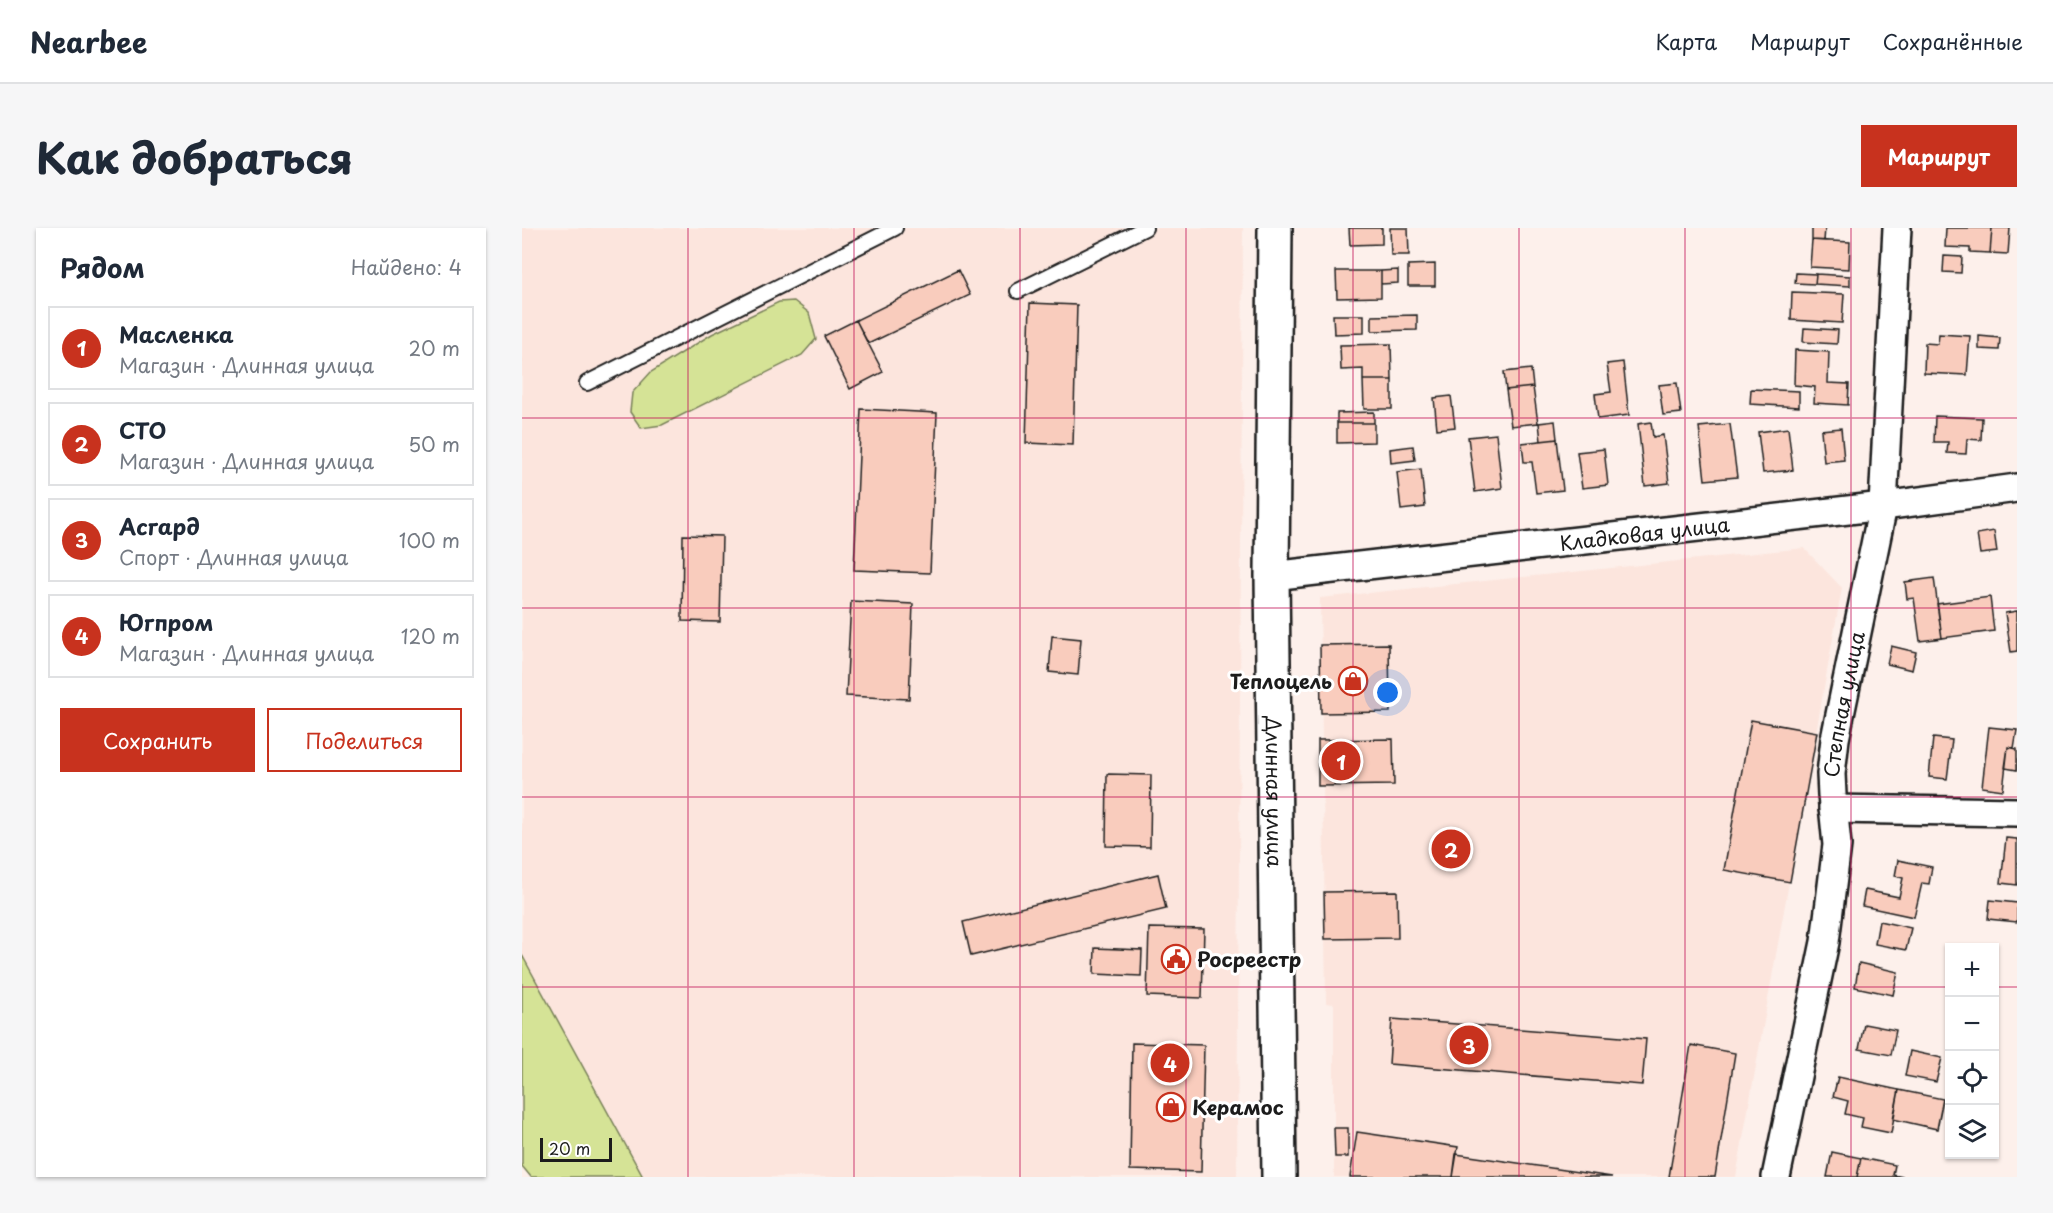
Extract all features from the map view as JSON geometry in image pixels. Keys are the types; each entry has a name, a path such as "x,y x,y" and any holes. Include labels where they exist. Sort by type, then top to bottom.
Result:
{"street":[{"name":"Длинная улица","path":"1275,228 1272,576 1279,1177"},
{"name":"Степная улица","path":"1776,1177 1825,942 1837,845 1831,774 1883,506 1896,228"},
{"name":"Кладковая улица","path":"1272,576 1883,506 2017,488"},
{"path":"1833,809 2017,812"}],"lane":[{"path":"587,383 895,228"},
{"path":"1018,291 1144,228"}],"shaded area":[{"path":"522,228 1243,228 1237,1177 643,1177 522,955"},
{"path":"1804,548 1842,588 1736,1177 1334,1177 1334,1004 1326,1003 1323,786 1318,786 1318,740 1322,740 1320,598"}],"green space":[{"path":"794,301 809,313 816,339 802,355 662,425 641,428 630,412 632,393 651,372 712,334 779,302"},
{"path":"522,955 643,1177 531,1177 522,1166"}],"building":[{"path":"1349,228 1382,228 1382,244 1350,245"},
{"path":"1390,228 1408,228 1409,255 1391,255"},
{"path":"1812,228 1825,228 1824,241 1812,240"},
{"path":"1946,228 1992,228 1990,253 1970,252 1970,248 1945,247"},
{"path":"1992,228 2010,228 2008,254 1990,253"},
{"path":"1812,240 1850,242 1849,269 1810,267"},
{"path":"1944,256 1962,257 1961,273 1943,272"},
{"path":"1435,264 1435,286 1408,286 1408,265"},
{"path":"958,270 970,295 868,344 856,320"},
{"path":"1398,270 1398,283 1381,284 1381,271"},
{"path":"1336,271 1381,271 1381,297 1337,298"},
{"path":"1796,273 1816,274 1815,284 1795,283"},
{"path":"1816,274 1850,276 1850,286 1815,284"},
{"path":"1792,292 1844,294 1842,323 1791,320"},
{"path":"1030,303 1077,305 1073,445 1026,443"},
{"path":"1333,315 1364,315 1364,333 1334,334"},
{"path":"1417,315 1417,330 1372,331 1372,316"},
{"path":"856,320 883,372 850,389 824,336"},
{"path":"1804,328 1838,330 1837,344 1803,342"},
{"path":"1939,334 1970,336 1967,375 1924,373 1925,343 1938,344"},
{"path":"1979,336 2000,338 1999,350 1979,349"},
{"path":"1391,344 1392,380 1363,380 1363,369 1341,370 1340,345"},
{"path":"1795,350 1829,352 1828,383 1849,384 1848,405 1814,403 1815,387 1794,385"},
{"path":"1623,362 1629,415 1598,419 1595,394 1611,392 1607,364"},
{"path":"1531,369 1533,387 1506,390 1504,372"},
{"path":"1363,380 1392,380 1392,409 1364,409"},
{"path":"1677,383 1681,413 1663,415 1659,385"},
{"path":"1533,387 1538,423 1511,426 1506,390"},
{"path":"1751,389 1799,391 1799,407 1750,404"},
{"path":"1451,396 1455,427 1437,429 1434,398"},
{"path":"861,409 937,413 930,573 854,570"},
{"path":"1374,412 1374,423 1337,423 1337,413"},
{"path":"1935,416 1982,418 1981,440 1967,439 1966,454 1947,453 1948,442 1934,442"},
{"path":"1555,421 1557,439 1541,441 1539,423"},
{"path":"1651,422 1653,437 1663,435 1669,483 1645,486 1638,424"},
{"path":"1337,423 1374,423 1374,442 1337,443"},
{"path":"1730,424 1737,477 1705,480 1699,427"},
{"path":"1788,428 1793,470 1763,473 1758,432"},
{"path":"1841,428 1844,460 1824,462 1821,430"},
{"path":"1496,434 1502,488 1475,492 1468,437"},
{"path":"1557,439 1563,490 1536,493 1532,462 1524,462 1522,443"},
{"path":"1413,446 1415,460 1391,463 1390,449"},
{"path":"1604,449 1608,485 1582,488 1577,452"},
{"path":"1421,469 1425,507 1401,510 1397,472"},
{"path":"1994,531 1997,552 1980,554 1977,534"},
{"path":"683,535 722,536 720,622 682,621"},
{"path":"1934,578 1942,638 1920,641 1914,598 1907,599 1905,582"},
{"path":"1990,597 1994,631 1942,638 1937,604"},
{"path":"851,601 913,604 909,699 846,696"},
{"path":"2017,611 2017,651 2011,652 2005,613"},
{"path":"1052,636 1081,639 1078,675 1049,672"},
{"path":"1389,644 1390,712 1321,713 1320,645"},
{"path":"1891,646 1916,652 1912,670 1887,664"},
{"path":"1751,720 1817,732 1790,882 1724,870"},
{"path":"1989,727 2017,730 2014,748 2008,747 2003,790 1982,787"},
{"path":"1933,738 1952,740 1947,779 1929,777"},
{"path":"1393,739 1394,785 1318,786 1318,740"},
{"path":"2008,747 2017,749 2017,770 2005,768"},
{"path":"1107,774 1151,775 1150,847 1106,846"},
{"path":"2006,838 2017,839 2017,885 2001,883"},
{"path":"1898,860 1932,867 1929,884 1922,883 1914,917 1862,906 1865,890 1899,897 1903,878 1895,876"},
{"path":"1158,874 1166,909 971,956 963,922"},
{"path":"1397,891 1398,938 1325,939 1324,892"},
{"path":"1990,900 2017,903 2017,922 1988,919"},
{"path":"1879,921 1911,928 1906,950 1875,944"},
{"path":"1149,928 1204,929 1202,998 1147,996"},
{"path":"1095,948 1142,950 1141,976 1094,974"},
{"path":"1859,963 1898,972 1893,995 1855,987"},
{"path":"1392,1019 1646,1039 1642,1085 1389,1064"},
{"path":"1864,1024 1896,1030 1891,1055 1859,1049"},
{"path":"1132,1043 1204,1045 1201,1172 1130,1170"},
{"path":"1691,1045 1735,1053 1715,1177 1669,1177"},
{"path":"1910,1051 1942,1058 1936,1082 1905,1076"},
{"path":"1838,1077 1899,1090 1891,1133 1861,1127 1863,1118 1845,1114 1848,1101 1833,1097"},
{"path":"1899,1090 1943,1099 1937,1129 1893,1119"},
{"path":"1334,1128 1348,1128 1348,1157 1335,1157"},
{"path":"1357,1132 1458,1147 1453,1177 1350,1177"},
{"path":"1832,1152 1861,1158 1857,1177 1827,1177"},
{"path":"1456,1154 1612,1177 1453,1177"},
{"path":"1861,1158 1895,1165 1893,1175 1903,1177 1857,1177"}],"place":[{"name":"Теплоцель","path":"1353,681"},
{"name":"Масленка","path":"1341,761"},
{"name":"СТО","path":"1451,849"},
{"name":"Росреестр","path":"1176,959"},
{"name":"Асгард","path":"1469,1045"},
{"name":"Югпром","path":"1170,1063"},
{"name":"Керамос","path":"1171,1107"}]}
